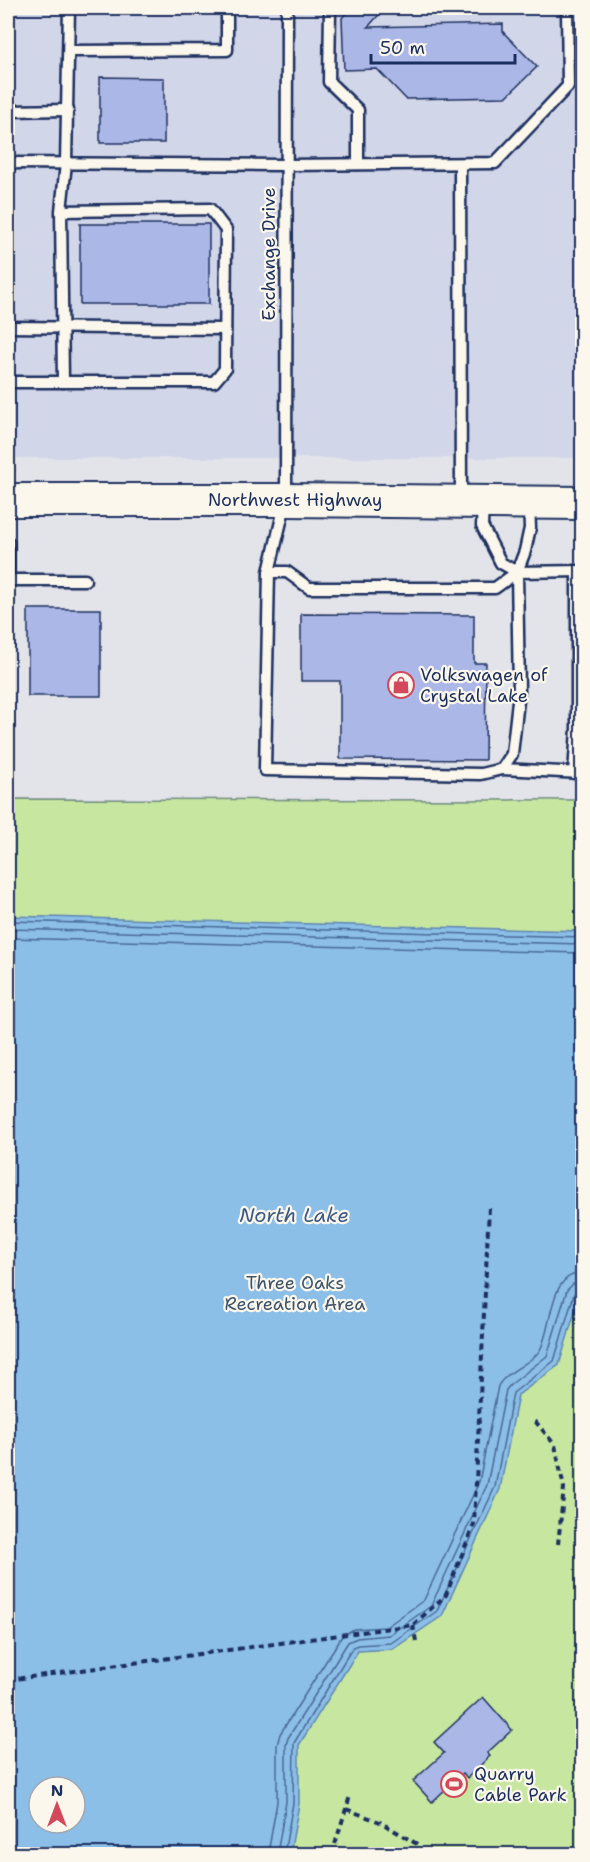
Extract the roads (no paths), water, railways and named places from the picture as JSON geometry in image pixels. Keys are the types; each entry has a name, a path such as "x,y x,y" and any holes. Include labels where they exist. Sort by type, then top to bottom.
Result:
{"main road":[{"name":"Northwest Highway","path":"8,500 582,503"}],"lane":[{"path":"63,382 61,211 66,163 69,8"},
{"path":"69,51 227,50 227,8"},
{"name":"Exchange Drive","path":"286,8 286,500 269,572 265,770 481,774 502,769"},
{"path":"330,8 329,82 358,110 358,164"},
{"path":"8,163 286,165 495,163 568,86 567,8"},
{"path":"8,111 68,110"},
{"path":"460,164 472,502 501,563 517,572 580,571 578,773 502,769"},
{"path":"8,382 214,382 225,369 226,230 210,209 61,211"},
{"path":"8,327 225,329"},
{"path":"502,769 512,754 519,692 517,572 530,528 529,502"},
{"path":"8,542 8,580 85,580"},
{"path":"269,572 287,572 309,588 495,588 517,572"}],"water":[{"name":"North Lake","path":"8,916 582,931 582,1288 559,1365 518,1395 500,1489 442,1616 393,1649 358,1651 299,1745 299,1804 290,1854 8,1854"}],"place":[{"name":"Volkswagen of Crystal Lake","path":"401,685"},
{"name":"Quarry Cable Park","path":"454,1784"}],"park label":[{"name":"Three Oaks Recreation Area","path":"295,1293"}]}
